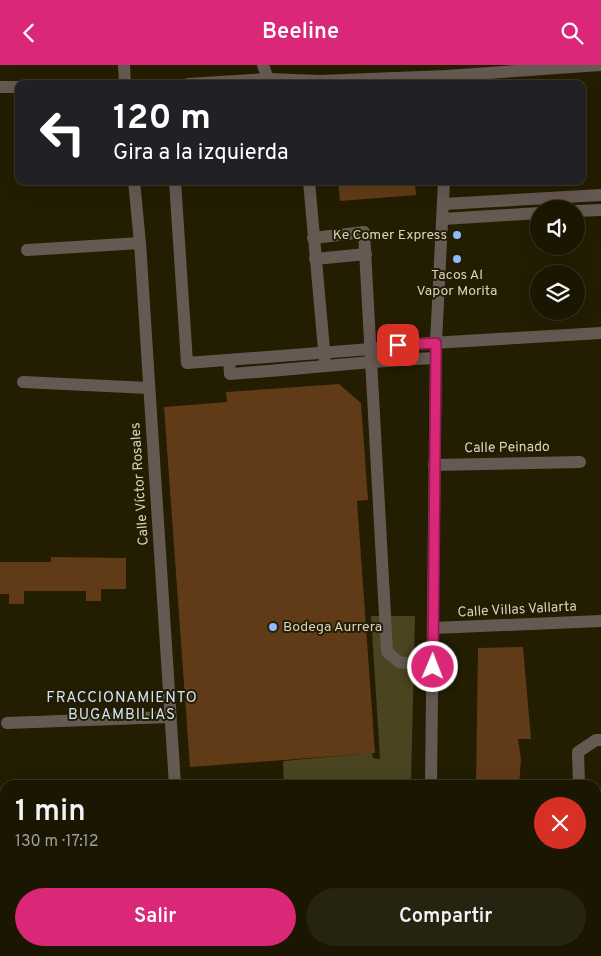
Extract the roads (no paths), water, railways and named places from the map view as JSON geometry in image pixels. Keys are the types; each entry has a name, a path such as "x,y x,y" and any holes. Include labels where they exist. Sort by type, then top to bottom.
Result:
{"street":[{"path":"124,65 125,80"},
{"path":"264,65 268,79"},
{"path":"354,80 601,65"},
{"path":"252,80 285,80"},
{"path":"0,87 15,87"},
{"name":"Calle Víctor Rosales","path":"134,185 140,243 175,780"},
{"path":"175,185 186,363 371,349 398,345 601,333"},
{"path":"309,185 326,366"},
{"path":"431,780 436,343 444,185"},
{"path":"443,204 601,195"},
{"path":"585,211 601,210"},
{"path":"442,219 530,214"},
{"path":"314,237 364,232 387,652 399,662 433,667"},
{"path":"26,250 140,243"},
{"path":"315,259 366,254"},
{"path":"283,356 285,370"},
{"path":"230,360 230,374 372,363 398,359 436,358"},
{"path":"23,382 149,388"},
{"name":"Calle Peinado","path":"434,465 580,462"},
{"name":"Calle Villas Vallarta","path":"434,628 601,621"},
{"path":"7,723 170,717"},
{"path":"579,780 578,751 596,740 601,740"}],"place":[{"name":"Ke Comer Express","path":"457,235"},
{"name":"Tacos Al Vapor Morita","path":"457,259"},
{"name":"Bodega Aurrera","path":"273,627"}],"district":[{"name":"FRACCIONAMIENTO BUGAMBILIAS","path":"122,706"}]}
